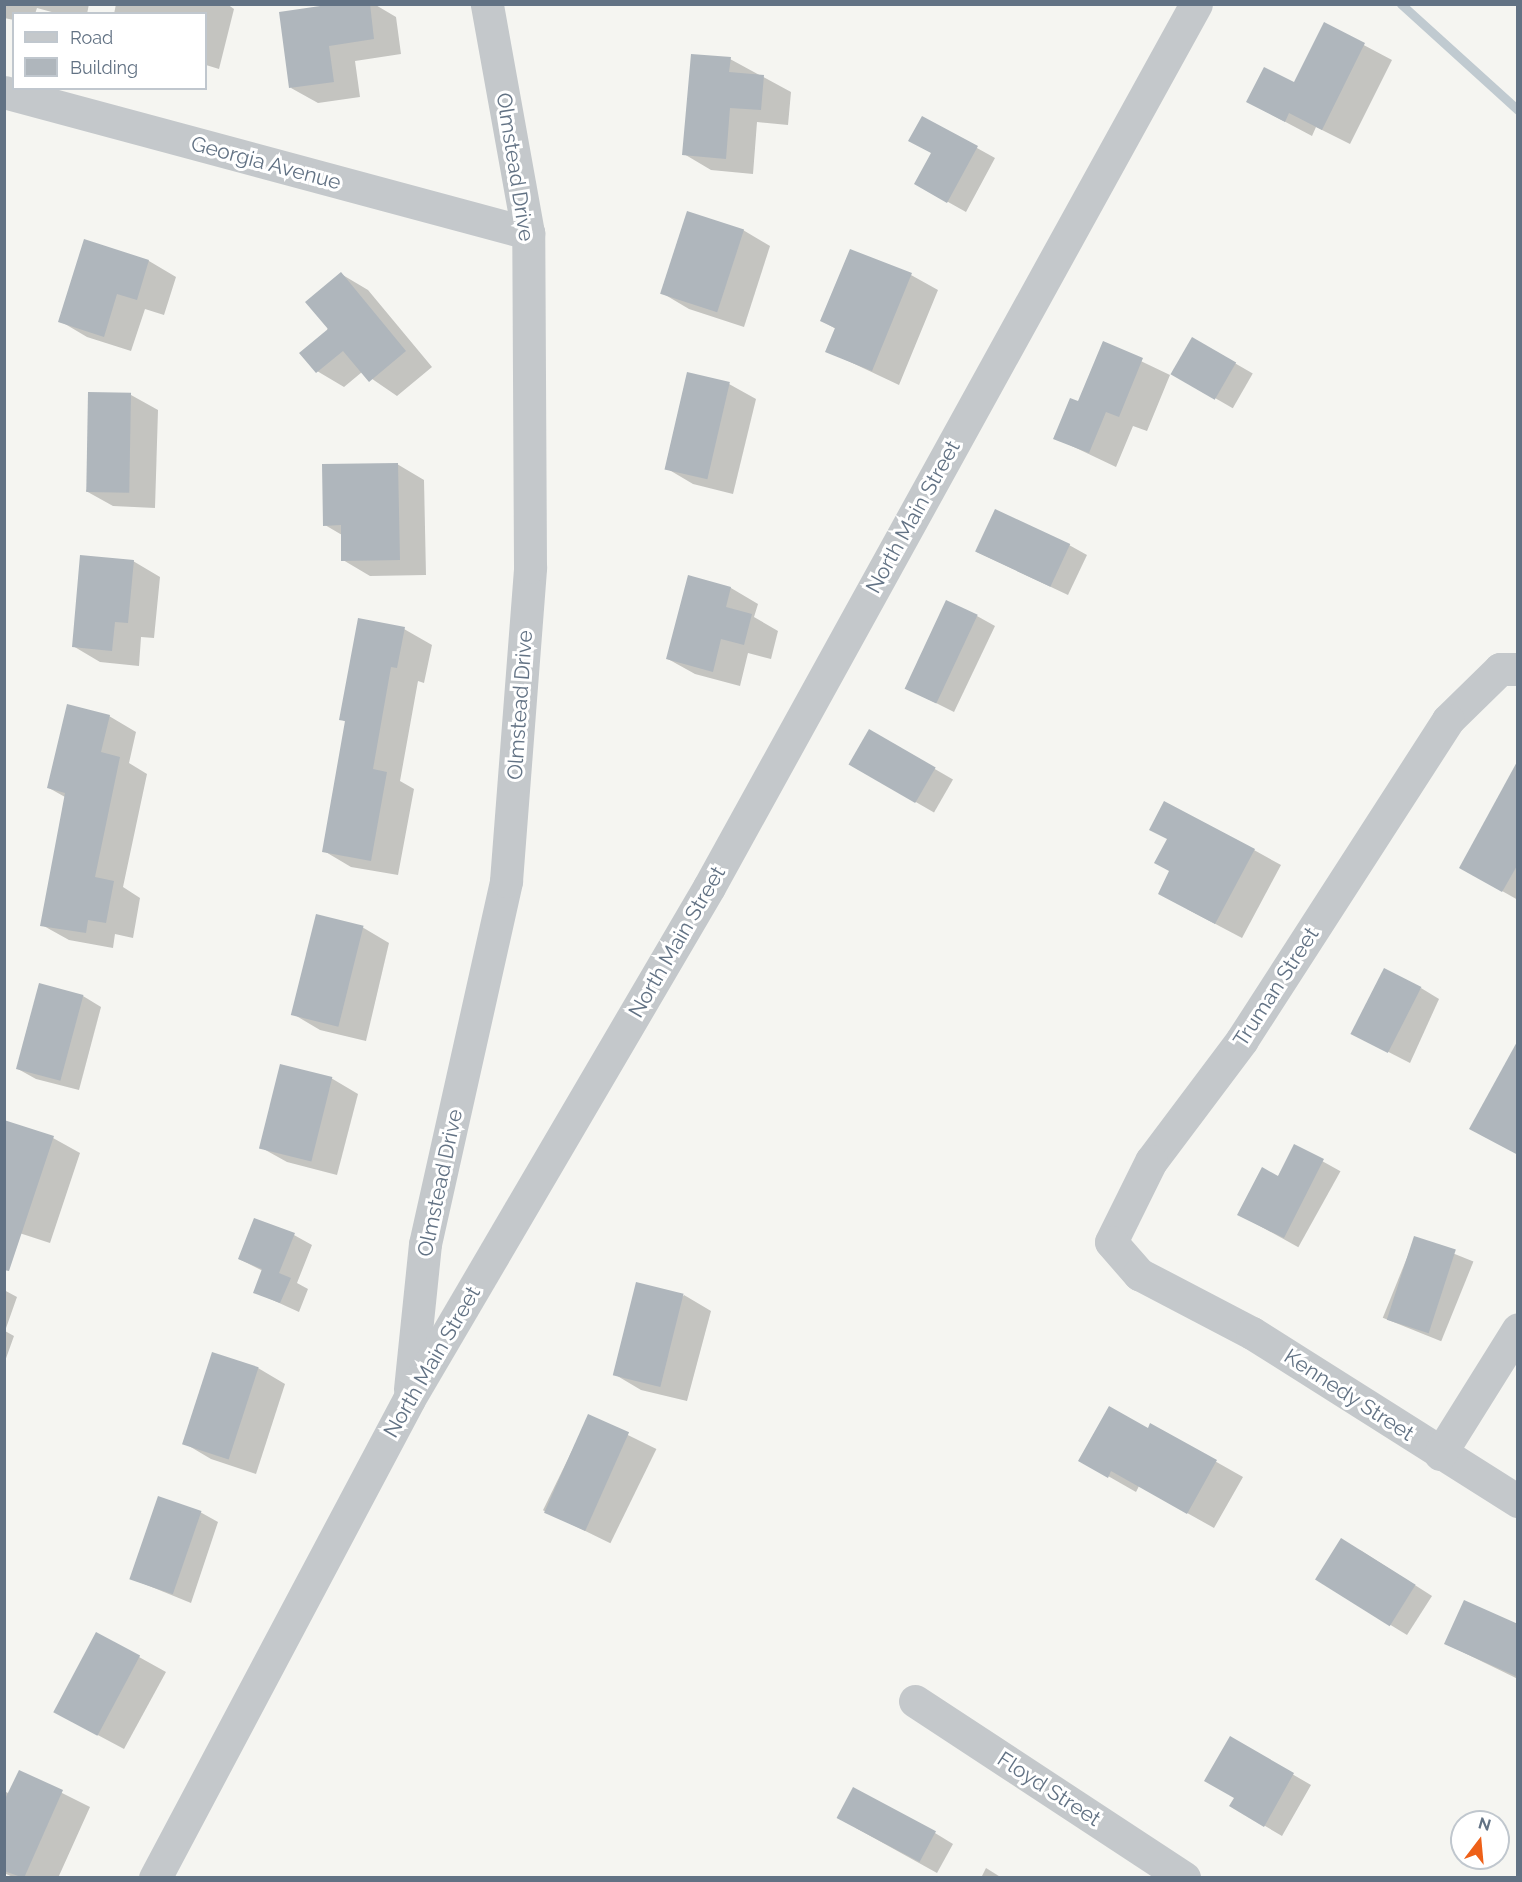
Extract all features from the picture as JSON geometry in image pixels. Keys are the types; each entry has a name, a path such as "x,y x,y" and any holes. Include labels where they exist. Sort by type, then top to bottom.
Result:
{"street":[{"name":"Olmstead Drive","path":"409,1400 425,1244 506,881 530,567 528,233 486,4"},
{"name":"North Main Street","path":"155,1878 409,1400 710,887 1196,4"},
{"name":"Georgia Avenue","path":"4,92 528,233"},
{"name":"Truman Street","path":"1176,1295 1139,1274 1111,1242 1150,1161 1242,1040 1448,720 1509,669"},
{"name":"Kennedy Street","path":"1176,1295 1252,1333 1518,1502"},
{"path":"1440,1454 1518,1329"},
{"name":"Floyd Street","path":"915,1701 1184,1878"}],"building":[{"path":"334,4 370,4 374,39 329,46 334,82 289,88 279,12"},
{"path":"1324,22 1365,43 1322,130 1289,113 1285,122 1246,102 1264,67 1294,82"},
{"path":"691,54 731,57 729,72 764,75 761,110 730,108 726,159 682,155"},
{"path":"922,116 978,146 947,203 914,184 931,153 908,141"},
{"path":"687,211 744,230 717,312 660,294"},
{"path":"84,239 149,260 137,300 117,294 104,337 58,322"},
{"path":"850,249 912,273 872,371 825,352 835,328 820,321"},
{"path":"341,272 406,351 369,382 343,351 316,373 299,353 328,329 305,302"},
{"path":"1192,337 1236,362 1215,400 1170,374"},
{"path":"1103,341 1143,358 1119,417 1106,412 1089,453 1053,439 1070,398 1078,401"},
{"path":"687,372 730,382 707,479 665,469"},
{"path":"88,392 131,393 129,493 86,492"},
{"path":"398,463 400,560 341,561 341,525 323,526 322,464"},
{"path":"995,509 1070,544 1050,587 975,552"},
{"path":"80,555 134,560 128,623 115,622 112,651 72,647"},
{"path":"688,575 731,587 726,607 752,614 744,645 721,639 713,672 666,659"},
{"path":"946,600 978,615 936,704 905,689"},
{"path":"358,618 405,627 397,668 391,667 373,769 387,772 371,861 322,852 345,721 339,720"},
{"path":"67,704 110,715 101,752 120,757 95,877 114,881 106,923 88,920 86,933 40,926 65,793 47,788"},
{"path":"869,729 936,768 915,803 848,765"},
{"path":"1518,760 1518,864 1502,892 1459,868"},
{"path":"1164,801 1255,849 1215,924 1158,894 1169,871 1154,863 1167,839 1149,830"},
{"path":"316,914 364,926 338,1027 291,1015"},
{"path":"1384,968 1421,987 1388,1053 1350,1034"},
{"path":"39,983 83,995 60,1081 16,1069"},
{"path":"1518,1040 1518,1155 1469,1129"},
{"path":"280,1064 332,1077 311,1161 259,1148"},
{"path":"4,1120 54,1136 9,1271 4,1270"},
{"path":"1294,1144 1324,1159 1284,1238 1237,1215 1262,1167 1278,1176"},
{"path":"254,1218 295,1233 279,1273 291,1278 280,1303 253,1293 262,1269 238,1259"},
{"path":"1414,1236 1456,1250 1429,1333 1387,1320"},
{"path":"636,1282 684,1294 660,1387 613,1375"},
{"path":"212,1352 259,1367 229,1459 182,1444"},
{"path":"1109,1406 1148,1428 1150,1423 1217,1460 1187,1514 1111,1471 1108,1478 1078,1461"},
{"path":"588,1414 629,1432 585,1531 544,1513"},
{"path":"158,1496 201,1511 173,1594 129,1579"},
{"path":"1341,1538 1416,1585 1390,1626 1315,1580"},
{"path":"1464,1600 1518,1624 1518,1677 1444,1644"},
{"path":"96,1632 140,1655 97,1736 53,1712"},
{"path":"1230,1736 1294,1773 1264,1827 1229,1806 1234,1798 1204,1781"},
{"path":"19,1770 63,1790 24,1878 4,1871 4,1801"},
{"path":"853,1787 936,1831 920,1862 837,1818"}],"waterway":[{"path":"1401,4 1518,110"}]}
